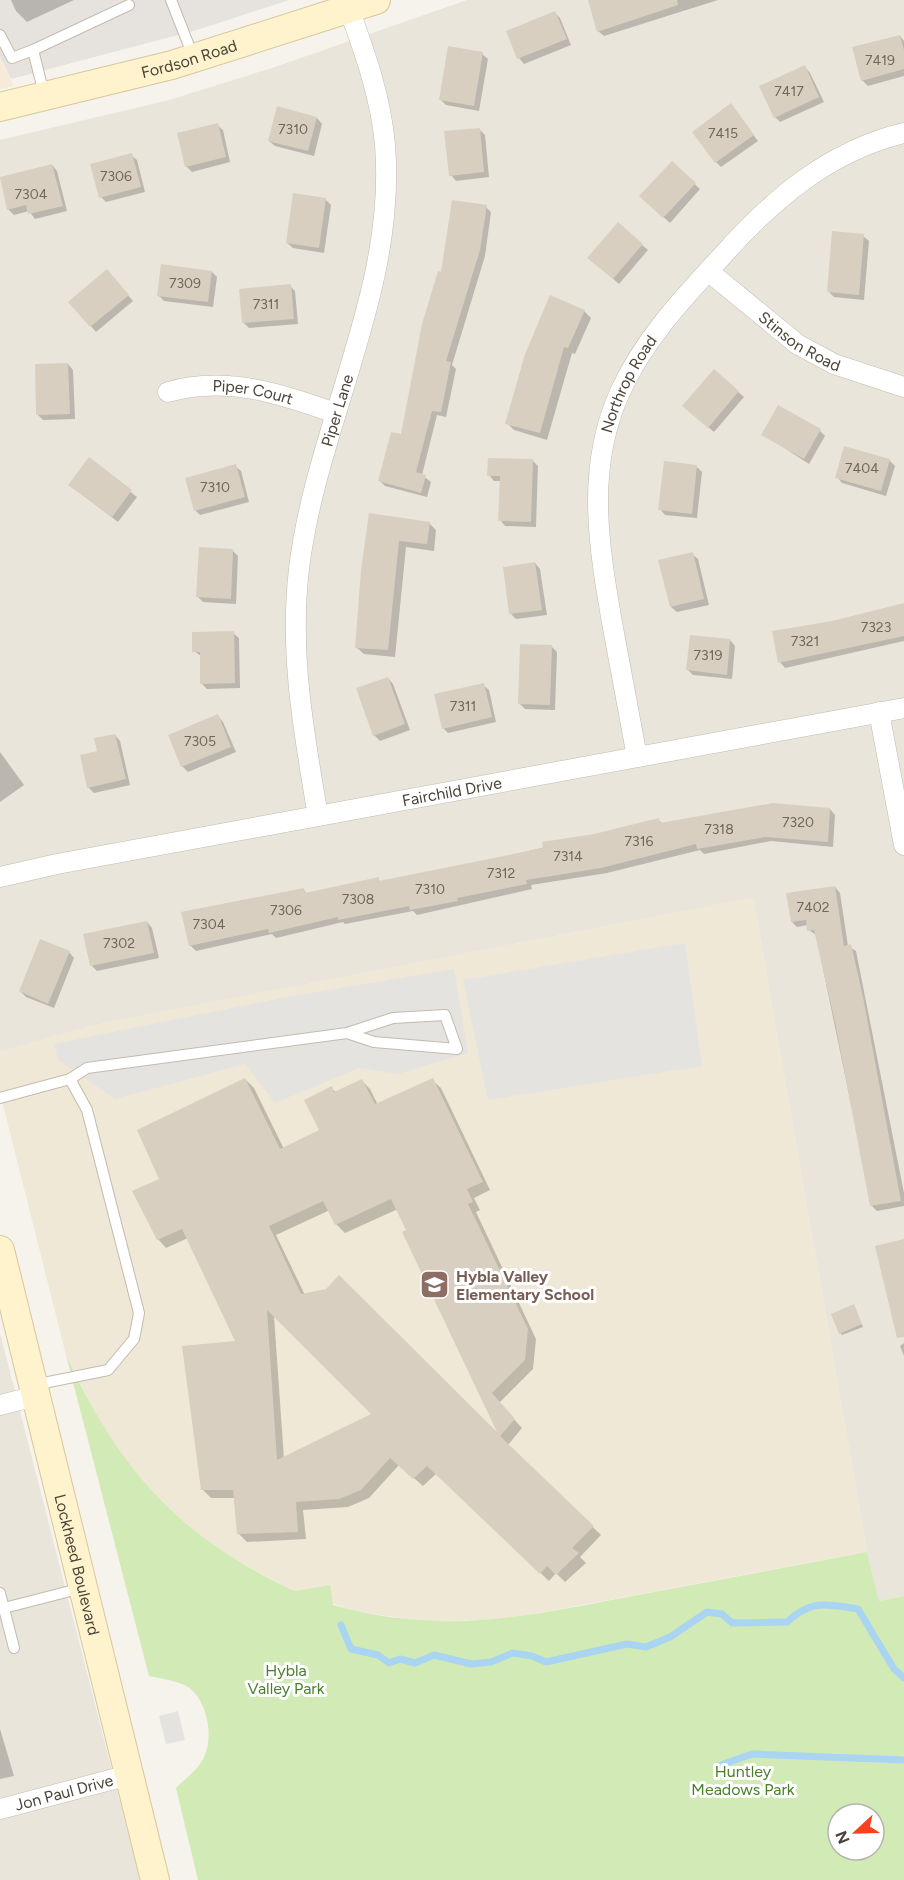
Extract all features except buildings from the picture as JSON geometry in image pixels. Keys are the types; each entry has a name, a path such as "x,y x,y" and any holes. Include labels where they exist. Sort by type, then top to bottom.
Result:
{"street":[{"name":"Fordson Road","path":"0,107 194,58 362,4"},
{"name":"Piper Lane","path":"318,816 301,715 296,606 305,530 335,413 376,272 386,188 385,144 362,4"},
{"name":"Northrop Road","path":"637,757 600,553 596,509 599,465 611,414 633,367 653,335 761,213 792,187 849,153 904,133"},
{"name":"Stinson Road","path":"708,271 797,344 845,368 904,387"},
{"name":"Piper Court","path":"168,392 189,386 244,387 335,413"},
{"name":"Fairchild Drive","path":"0,877 57,864 904,708"},
{"path":"879,712 904,845"},
{"name":"Lockheed Boulevard","path":"0,1250 155,1880"},
{"path":"0,1405 35,1390"},
{"name":"Jon Paul Drive","path":"0,1809 129,1776"}],"lane":[{"path":"171,0 194,58"},
{"path":"0,35 12,58 129,5"},
{"path":"33,50 45,97"},
{"path":"0,1098 70,1079 87,1068 347,1033 393,1018 445,1015 457,1049 374,1042 347,1033"},
{"path":"35,1390 108,1370 134,1339 139,1313 87,1110 70,1079"},
{"path":"4,1608 83,1588"},
{"path":"0,1593 14,1648"}],"shaded area":[{"path":"0,0 289,0 197,30 11,79 0,57"},
{"path":"467,0 904,0 904,1596 879,1601 867,1552 753,898 95,1025 0,1052 0,140 169,100 275,67"},
{"path":"0,57 10,79 14,86 0,89"},
{"name":"Hybla Valley Elementary School","path":"753,898 867,1552 506,1619 427,1622 355,1611 290,1589 222,1553 186,1526 130,1467 102,1427 66,1355 0,1093 0,1052 95,1025"},
{"path":"685,943 702,1066 488,1100 463,980"},
{"path":"454,969 468,1053 398,1074 359,1068 275,1103 245,1064 115,1099 58,1060 54,1044 281,998"},
{"path":"0,1333 140,1880 0,1880"},
{"path":"178,1711 185,1740 166,1744 159,1716"}],"green space":[{"path":"66,1355 107,1432 155,1494 183,1521 215,1546 290,1589 296,1591 330,1585 333,1605 375,1615 414,1620 489,1619 563,1609 867,1552 879,1601 904,1596 904,1880 198,1880 176,1788 202,1761 208,1744 208,1725 203,1706 193,1691 172,1681 149,1676"}],"waterway":[{"path":"341,1625 351,1649 378,1655 389,1663 400,1659 415,1663 434,1655 471,1664 491,1662 513,1653 532,1656 546,1662 627,1644 646,1647 670,1637 707,1612 722,1614 732,1623 787,1622 812,1606 829,1605 858,1609 894,1669 904,1678"},
{"path":"718,1766 752,1754 904,1760"}],"place":[{"name":"Hybla Valley Elementary School","path":"435,1285"}],"park label":[{"name":"Hybla Valley Park","path":"286,1679"},
{"name":"Huntley Meadows Park","path":"743,1780"}]}
